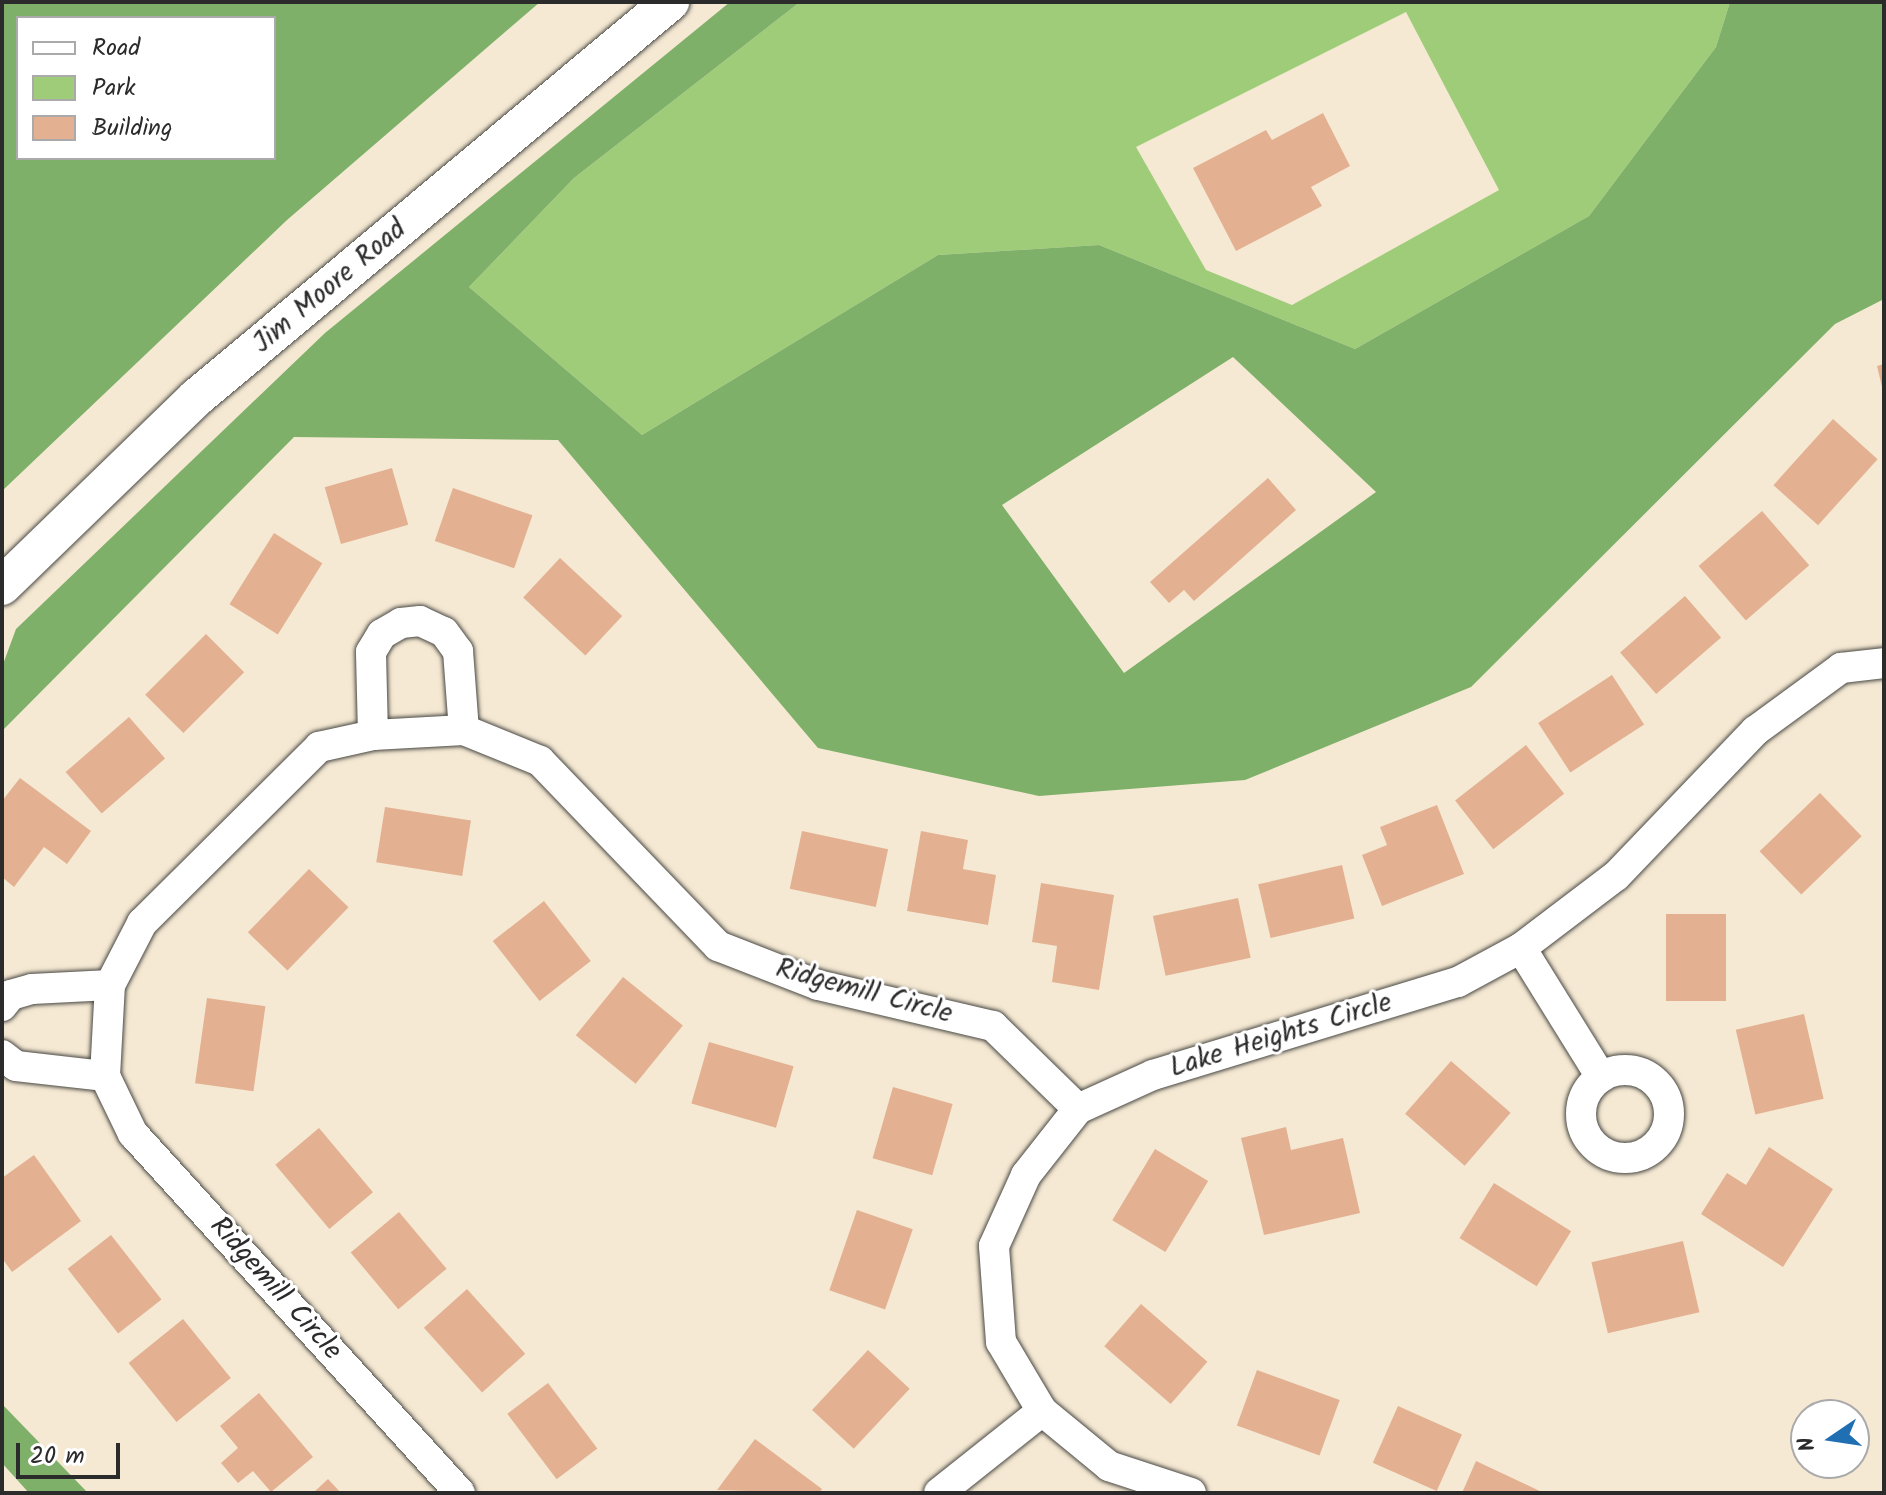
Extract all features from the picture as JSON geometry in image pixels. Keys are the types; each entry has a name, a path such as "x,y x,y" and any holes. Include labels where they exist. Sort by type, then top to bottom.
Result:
{"street":[{"name":"Jim Moore Road","path":"2,586 196,398 670,2"},
{"path":"373,735 371,652 382,634 401,623 420,621 444,632 458,651 464,730"},
{"name":"Lake Heights Circle","path":"1191,1493 1109,1466 1042,1411 1001,1342 994,1246 1026,1175 1078,1109 1153,1075 1458,982 1521,948 1616,876 1755,731 1841,668 1884,663"},
{"name":"Ridgemill Circle","path":"460,1493 133,1134 105,1076 110,985 142,923 319,747 373,735 464,730 540,761 718,946 818,985 993,1026 1078,1109"},
{"path":"1521,948 1601,1077"},
{"path":"2,1006 11,995 32,989 110,985"},
{"path":"2,1055 16,1066 105,1076"},
{"path":"939,1493 1042,1411"}],"green space":[{"path":"2,2 540,2 287,220 2,491"},
{"path":"730,2 800,2 574,178 469,287 642,435 938,255 1099,245 1355,349 1589,216 1716,47 1730,2 1884,2 1884,299 1835,324 1471,687 1245,780 1039,796 818,748 558,440 294,437 2,731 2,667 16,629 325,333","holes":["1233,357 1376,492 1124,673 1002,505"]},
{"path":"800,2 1730,2 1716,47 1589,216 1355,349 1099,245 938,255 642,435 469,287 574,178","holes":["1406,12 1499,190 1292,305 1206,270 1136,147"]},
{"path":"2,1404 88,1493 29,1493 2,1463"}],"building":[{"path":"1323,113 1350,166 1311,187 1322,206 1236,251 1193,168 1266,130 1272,140"},
{"path":"1884,364 1884,390 1883,391 1877,366"},
{"path":"1833,419 1878,459 1818,525 1773,485"},
{"path":"392,468 408,525 341,544 325,487"},
{"path":"1268,478 1296,510 1194,601 1184,590 1169,603 1150,582"},
{"path":"453,488 532,515 514,568 435,541"},
{"path":"1762,511 1809,565 1746,620 1699,566"},
{"path":"274,533 322,563 278,634 229,604"},
{"path":"560,558 622,616 585,655 523,597"},
{"path":"1685,596 1721,638 1656,694 1620,652"},
{"path":"206,634 244,672 183,733 145,695"},
{"path":"1612,675 1644,724 1570,772 1538,723"},
{"path":"129,717 165,759 102,814 66,772"},
{"path":"1526,745 1564,794 1493,849 1455,800"},
{"path":"20,778 91,831 67,864 44,847 14,887 2,877 2,801"},
{"path":"1820,793 1862,836 1801,895 1760,851"},
{"path":"1437,805 1464,874 1382,906 1362,855 1387,845 1380,827"},
{"path":"385,807 471,821 462,876 376,862"},
{"path":"802,831 888,849 876,907 790,889"},
{"path":"921,831 968,840 963,869 996,875 988,925 907,911"},
{"path":"1342,865 1354,919 1271,938 1258,884"},
{"path":"309,869 349,907 287,971 248,932"},
{"path":"1041,883 1114,895 1099,990 1052,982 1057,946 1032,942"},
{"path":"1238,898 1251,958 1166,976 1153,916"},
{"path":"544,901 591,961 540,1001 493,941"},
{"path":"1666,914 1726,914 1726,1001 1666,1001"},
{"path":"623,977 683,1025 636,1084 576,1035"},
{"path":"207,998 265,1006 253,1091 195,1083"},
{"path":"1804,1014 1824,1099 1755,1115 1736,1030"},
{"path":"709,1042 794,1066 776,1128 691,1104"},
{"path":"1451,1061 1511,1113 1465,1166 1405,1114"},
{"path":"893,1087 953,1104 932,1175 873,1158"},
{"path":"1286,1127 1291,1150 1343,1138 1360,1213 1264,1235 1241,1138"},
{"path":"319,1128 373,1192 329,1229 275,1165"},
{"path":"1769,1147 1833,1189 1783,1267 1701,1214 1727,1173 1746,1185"},
{"path":"1155,1149 1208,1181 1165,1252 1112,1220"},
{"path":"34,1155 81,1221 12,1272 2,1258 2,1178"},
{"path":"1494,1183 1571,1231 1537,1286 1460,1238"},
{"path":"857,1210 913,1229 885,1310 829,1290"},
{"path":"399,1212 447,1269 398,1309 351,1252"},
{"path":"111,1235 161,1300 118,1333 68,1269"},
{"path":"1683,1241 1699,1312 1608,1333 1591,1262"},
{"path":"467,1289 525,1354 482,1392 424,1328"},
{"path":"1141,1304 1207,1362 1171,1404 1104,1346"},
{"path":"183,1319 231,1378 176,1422 129,1363"},
{"path":"868,1350 910,1389 854,1449 812,1410"},
{"path":"1257,1370 1340,1400 1320,1456 1237,1425"},
{"path":"548,1383 597,1448 557,1479 507,1414"},
{"path":"259,1393 313,1457 271,1492 253,1471 238,1483 221,1463 238,1448 220,1426"},
{"path":"1398,1406 1462,1434 1437,1491 1373,1463"},
{"path":"755,1439 822,1489 819,1493 717,1490"},
{"path":"1476,1461 1544,1493 1462,1493"},
{"path":"328,1479 341,1493 313,1493"}]}
